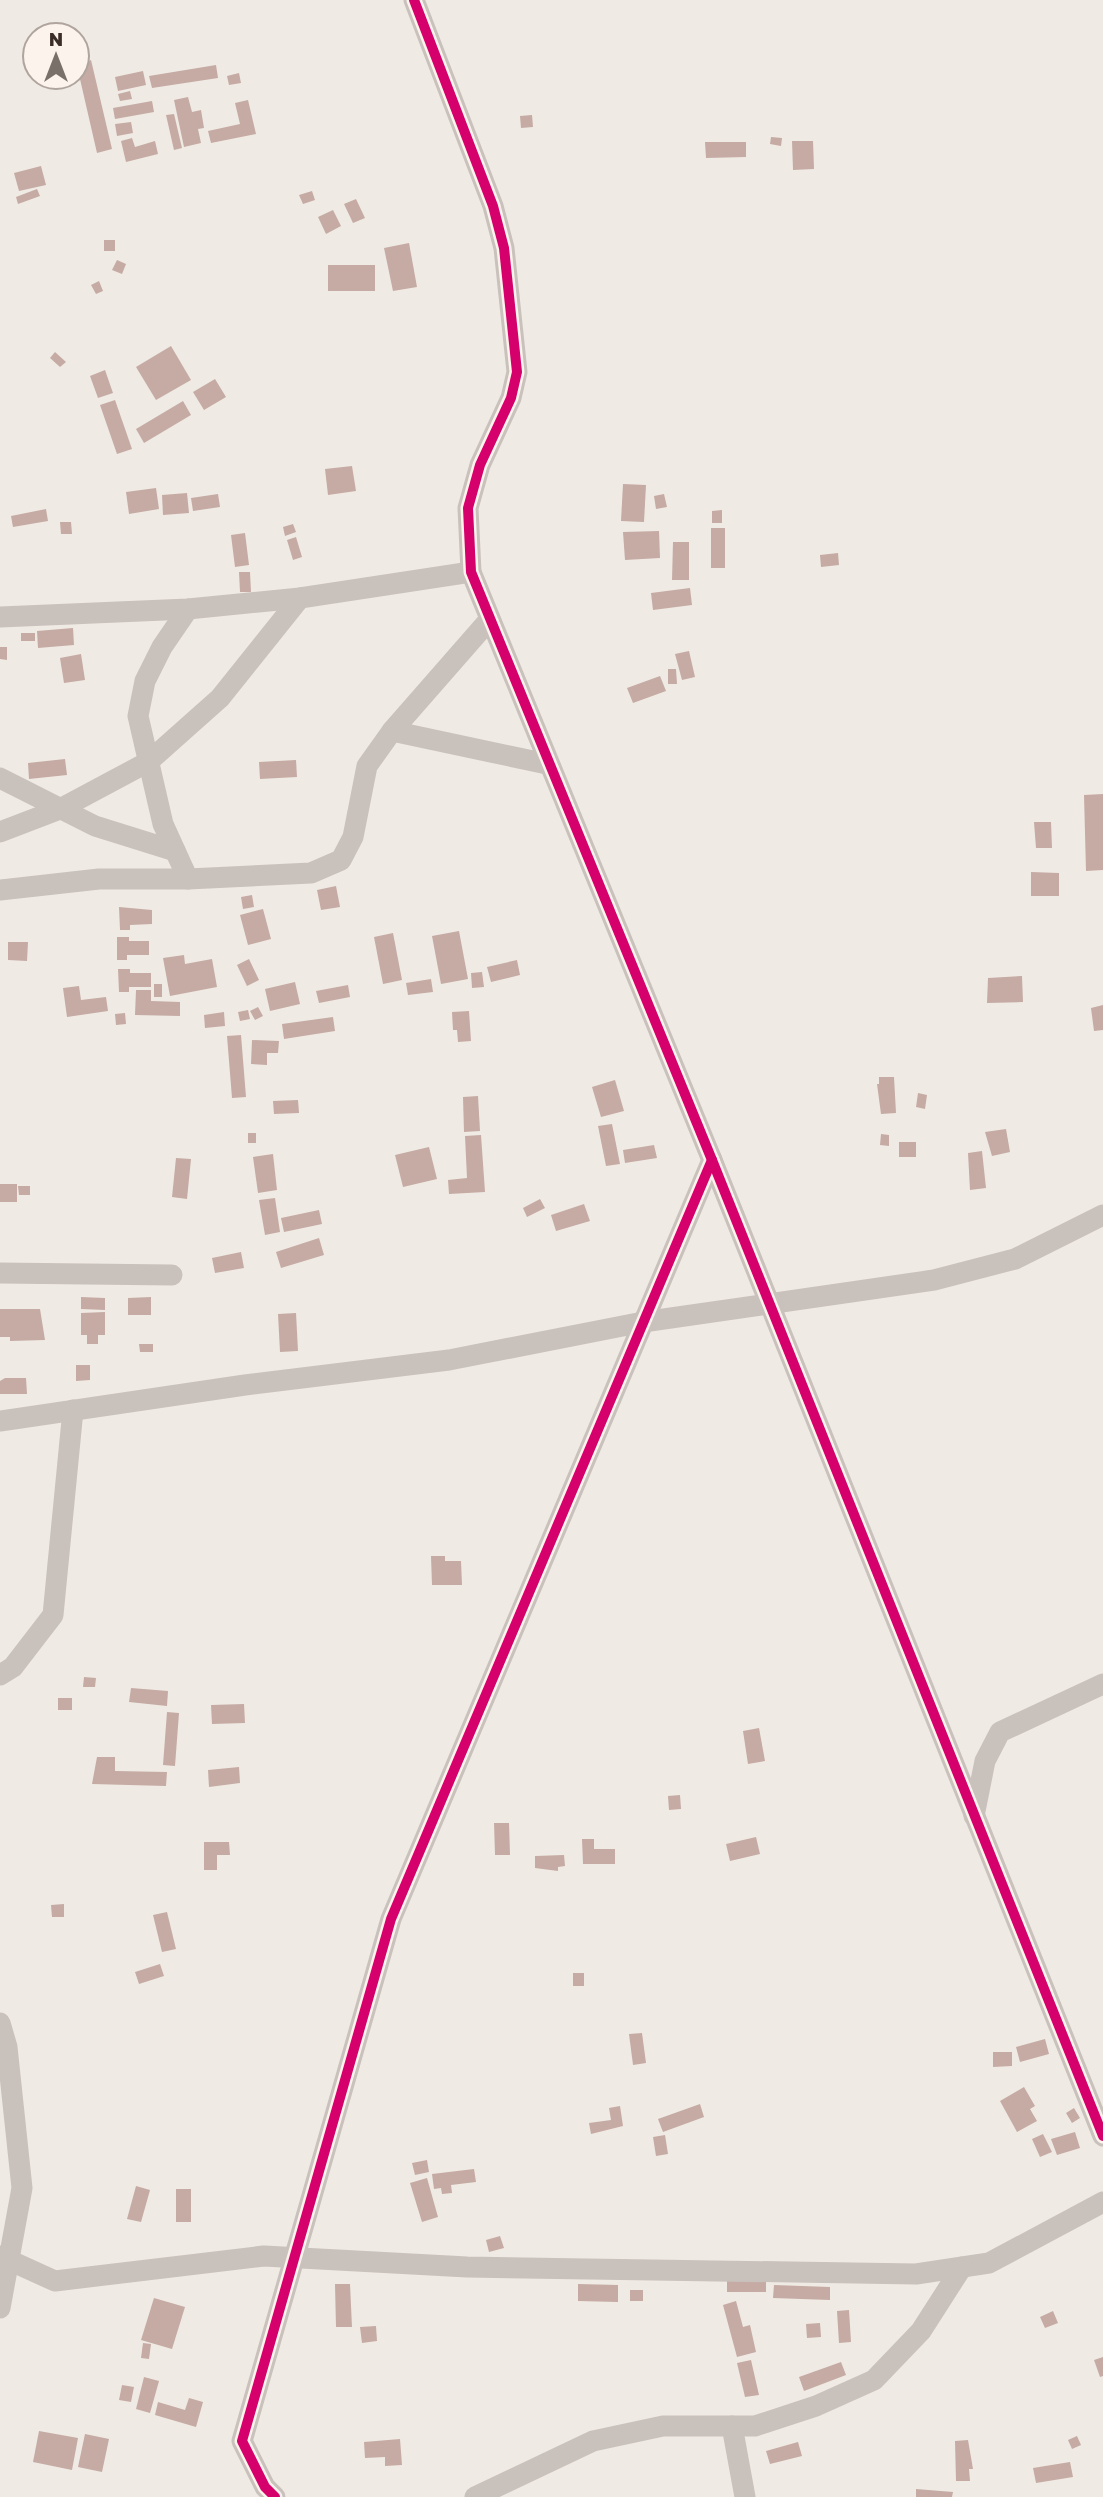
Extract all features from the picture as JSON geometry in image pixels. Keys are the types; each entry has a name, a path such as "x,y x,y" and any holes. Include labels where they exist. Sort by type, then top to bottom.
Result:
{"street":[{"path":"414,0 493,206 504,248 517,372 511,398 480,465 468,508 471,572 547,764 712,1160 1103,2136"},
{"path":"0,617 188,609 300,598 471,572"},
{"path":"0,832 60,809 148,762 220,698 300,598"},
{"path":"188,609 162,647 145,681 138,716 163,824 188,879"},
{"path":"0,890 99,879 188,879 311,873 341,860 353,837 367,766 392,731 490,619"},
{"path":"392,731 547,764"},
{"path":"0,778 95,825 175,851"},
{"path":"275,2497 265,2487 242,2441 391,1919 712,1160"},
{"path":"0,1421 449,1360 643,1322 934,1280 1015,1259 1103,1215"},
{"path":"0,1273 172,1275"},
{"path":"0,1675 13,1667 52,1615 73,1410"},
{"path":"974,1816 985,1761 1000,1732 1103,1684"},
{"path":"0,2023 7,2047 22,2188 5,2258 0,2308"},
{"path":"5,2258 55,2281 264,2256 467,2267 916,2274 989,2263 1103,2202"},
{"path":"475,2497 593,2441 663,2426 755,2426 816,2406 874,2380 921,2331 962,2267"},
{"path":"732,2426 745,2497"}],"building":[{"path":"91,60 112,149 97,153 83,91 91,91"},
{"path":"216,65 218,78 152,88 149,76"},
{"path":"143,71 146,85 118,91 115,77"},
{"path":"239,73 241,83 229,85 227,76"},
{"path":"130,91 132,99 120,101 118,94"},
{"path":"188,97 192,112 201,110 204,128 198,129 201,143 184,147 174,100"},
{"path":"248,100 256,134 211,143 208,131 240,124 235,103"},
{"path":"152,101 154,112 115,119 113,108"},
{"path":"174,114 182,148 174,150 166,115"},
{"path":"532,115 533,127 521,128 520,116"},
{"path":"131,122 133,133 117,136 115,124"},
{"path":"771,137 782,138 781,146 770,144"},
{"path":"132,138 135,147 155,141 158,154 126,162 121,141"},
{"path":"792,141 813,141 814,169 793,170"},
{"path":"705,142 746,142 746,157 706,158"},
{"path":"41,166 46,185 19,191 14,173"},
{"path":"37,189 40,196 18,204 16,197"},
{"path":"312,191 315,200 303,204 299,195"},
{"path":"356,199 365,218 353,223 344,204"},
{"path":"333,210 341,226 326,234 318,217"},
{"path":"104,240 115,240 115,251 104,251"},
{"path":"409,243 417,287 393,291 384,248"},
{"path":"117,260 126,264 122,274 112,270"},
{"path":"328,265 375,265 375,291 328,291"},
{"path":"99,281 103,291 96,294 91,285"},
{"path":"171,346 191,380 156,400 136,367"},
{"path":"55,352 66,362 60,367 50,358"},
{"path":"105,370 113,393 98,398 90,376"},
{"path":"215,379 226,397 204,410 193,392"},
{"path":"115,400 132,449 117,454 100,405"},
{"path":"183,401 191,415 144,443 136,429"},
{"path":"352,466 356,491 328,495 325,469"},
{"path":"623,484 646,485 644,522 621,521"},
{"path":"156,488 159,509 129,514 126,492"},
{"path":"187,493 189,513 163,515 162,495"},
{"path":"218,494 220,507 193,511 191,498"},
{"path":"664,494 667,507 656,509 654,496"},
{"path":"46,509 48,521 13,527 11,516"},
{"path":"722,510 722,523 712,523 712,511"},
{"path":"60,522 71,522 72,534 61,534"},
{"path":"293,524 296,532 285,536 283,527"},
{"path":"711,528 725,528 725,568 711,568"},
{"path":"659,531 660,558 625,560 623,532"},
{"path":"245,533 249,565 235,567 231,535"},
{"path":"296,537 302,557 293,560 287,540"},
{"path":"673,542 689,542 689,580 672,580"},
{"path":"838,553 839,565 821,567 820,555"},
{"path":"239,572 250,572 251,592 240,592"},
{"path":"690,588 692,605 653,610 651,593"},
{"path":"73,628 74,645 38,648 37,631"},
{"path":"21,633 35,633 35,641 21,641"},
{"path":"0,647 7,647 7,660 0,659"},
{"path":"689,651 695,677 682,680 675,654"},
{"path":"81,654 85,680 64,683 60,658"},
{"path":"668,669 676,669 677,684 668,684"},
{"path":"660,676 666,691 633,703 627,688"},
{"path":"65,759 67,775 29,779 28,763"},
{"path":"296,760 297,777 260,779 259,762"},
{"path":"1103,794 1103,870 1086,871 1084,795"},
{"path":"1034,822 1051,822 1052,848 1036,848"},
{"path":"1031,872 1059,873 1059,896 1031,896"},
{"path":"336,886 340,907 321,910 317,890"},
{"path":"252,895 254,907 243,909 241,897"},
{"path":"119,907 152,910 152,924 130,925 130,930 120,930"},
{"path":"263,909 271,939 248,945 240,915"},
{"path":"459,931 468,979 441,984 432,936"},
{"path":"393,933 402,980 383,984 374,937"},
{"path":"117,937 129,937 129,941 149,941 149,955 127,955 127,960 117,960"},
{"path":"8,942 28,942 27,961 8,960"},
{"path":"184,955 185,964 212,959 217,987 170,996 163,958"},
{"path":"249,959 259,980 247,986 237,965"},
{"path":"517,960 520,975 491,982 487,967"},
{"path":"118,969 130,969 130,973 151,973 151,987 129,987 129,992 119,992"},
{"path":"482,972 484,987 472,988 471,973"},
{"path":"1022,976 1023,1002 987,1003 988,978"},
{"path":"431,979 433,992 408,995 406,983"},
{"path":"295,982 300,1004 270,1011 265,989"},
{"path":"154,984 162,984 162,997 154,997"},
{"path":"348,985 350,997 319,1003 316,991"},
{"path":"79,986 81,1000 106,997 108,1011 67,1017 63,988"},
{"path":"136,990 151,990 151,1001 180,1002 180,1016 135,1015"},
{"path":"1103,1005 1103,1030 1094,1031 1091,1008"},
{"path":"258,1007 263,1016 255,1020 250,1011"},
{"path":"248,1010 250,1019 240,1021 238,1012"},
{"path":"469,1011 471,1041 458,1042 457,1030 453,1030 452,1012"},
{"path":"224,1012 225,1026 205,1028 204,1015"},
{"path":"125,1013 126,1024 116,1025 115,1014"},
{"path":"333,1017 335,1031 284,1039 282,1024"},
{"path":"241,1035 246,1097 232,1098 227,1036"},
{"path":"252,1040 279,1041 278,1053 267,1053 267,1065 251,1064"},
{"path":"879,1077 894,1077 896,1113 881,1114 877,1084"},
{"path":"615,1080 624,1111 601,1117 592,1087"},
{"path":"918,1093 927,1095 925,1109 916,1107"},
{"path":"478,1096 480,1131 464,1132 463,1097"},
{"path":"298,1100 299,1113 274,1114 273,1101"},
{"path":"612,1124 620,1164 606,1166 598,1126"},
{"path":"1006,1129 1010,1152 992,1156 985,1132"},
{"path":"248,1133 256,1133 256,1143 248,1143"},
{"path":"881,1134 889,1135 889,1146 880,1145"},
{"path":"481,1135 485,1192 449,1194 448,1180 467,1178 465,1136"},
{"path":"899,1142 916,1142 916,1157 899,1157"},
{"path":"654,1145 657,1158 625,1163 623,1150"},
{"path":"429,1147 437,1179 403,1187 395,1155"},
{"path":"982,1151 986,1188 970,1190 968,1153"},
{"path":"273,1154 277,1190 258,1193 253,1157"},
{"path":"176,1158 191,1159 187,1199 172,1197"},
{"path":"0,1184 17,1184 17,1202 0,1202"},
{"path":"18,1186 30,1186 30,1195 19,1195"},
{"path":"275,1198 280,1232 265,1235 259,1200"},
{"path":"540,1199 545,1208 527,1217 523,1208"},
{"path":"584,1204 590,1221 556,1231 551,1215"},
{"path":"319,1210 322,1224 284,1232 281,1218"},
{"path":"319,1238 324,1255 281,1268 276,1252"},
{"path":"241,1252 244,1268 215,1273 212,1258"},
{"path":"81,1297 105,1298 105,1310 81,1309"},
{"path":"151,1297 151,1315 128,1315 128,1298"},
{"path":"0,1309 40,1309 45,1340 10,1341 10,1337 0,1337"},
{"path":"105,1312 105,1335 98,1335 98,1344 87,1344 87,1335 81,1335 81,1313"},
{"path":"296,1313 298,1351 280,1352 278,1314"},
{"path":"139,1344 153,1344 153,1352 140,1352"},
{"path":"76,1365 90,1365 90,1380 76,1381"},
{"path":"5,1378 26,1378 27,1394 0,1394 0,1381"},
{"path":"431,1556 445,1556 445,1561 461,1561 462,1585 432,1585"},
{"path":"84,1677 96,1678 95,1687 83,1687"},
{"path":"131,1688 168,1691 167,1706 129,1702"},
{"path":"58,1698 72,1698 72,1710 58,1710"},
{"path":"244,1704 245,1723 212,1724 211,1705"},
{"path":"167,1712 179,1713 175,1766 163,1765"},
{"path":"759,1728 765,1761 748,1764 743,1731"},
{"path":"97,1757 115,1757 115,1771 167,1772 166,1786 92,1784"},
{"path":"239,1767 240,1783 209,1787 208,1770"},
{"path":"680,1795 681,1809 669,1810 668,1796"},
{"path":"494,1823 509,1823 510,1855 495,1855"},
{"path":"756,1837 760,1854 730,1861 726,1844"},
{"path":"582,1839 594,1839 594,1849 615,1849 615,1864 583,1864"},
{"path":"204,1842 229,1842 230,1855 217,1855 217,1870 204,1870"},
{"path":"564,1855 565,1866 558,1867 558,1871 535,1868 535,1856"},
{"path":"64,1904 64,1917 52,1917 51,1905"},
{"path":"167,1912 176,1949 162,1952 153,1915"},
{"path":"160,1964 164,1976 139,1984 135,1972"},
{"path":"573,1973 584,1973 584,1986 573,1986"},
{"path":"642,2033 646,2063 633,2065 629,2034"},
{"path":"1045,2039 1049,2054 1020,2062 1016,2047"},
{"path":"993,2052 1012,2052 1012,2066 993,2067"},
{"path":"1024,2087 1035,2106 1030,2109 1037,2121 1017,2132 1000,2101"},
{"path":"700,2104 704,2117 663,2132 658,2119"},
{"path":"620,2106 623,2126 591,2134 589,2123 611,2120 609,2108"},
{"path":"1074,2108 1080,2118 1072,2123 1066,2113"},
{"path":"1075,2132 1080,2148 1057,2155 1051,2139"},
{"path":"1043,2134 1052,2152 1040,2157 1032,2139"},
{"path":"665,2135 668,2154 656,2156 653,2137"},
{"path":"427,2160 429,2172 415,2175 412,2163"},
{"path":"474,2169 476,2182 451,2185 452,2193 442,2194 441,2188 434,2189 432,2174"},
{"path":"427,2178 438,2217 422,2222 410,2183"},
{"path":"136,2186 150,2190 141,2222 127,2219"},
{"path":"176,2189 191,2189 191,2222 176,2222"},
{"path":"500,2236 504,2248 489,2252 486,2240"},
{"path":"727,2281 766,2281 766,2292 727,2292"},
{"path":"335,2284 350,2284 352,2327 336,2327"},
{"path":"578,2284 618,2285 618,2302 578,2301"},
{"path":"774,2285 830,2287 830,2300 773,2298"},
{"path":"630,2290 643,2290 643,2301 630,2301"},
{"path":"154,2298 185,2307 172,2349 141,2340"},
{"path":"736,2301 743,2327 750,2325 756,2352 737,2357 723,2305"},
{"path":"849,2310 851,2342 839,2343 837,2311"},
{"path":"1053,2311 1058,2323 1045,2328 1040,2317"},
{"path":"820,2323 821,2337 807,2338 806,2324"},
{"path":"376,2326 377,2341 362,2343 360,2327"},
{"path":"143,2343 151,2344 149,2359 141,2358"},
{"path":"1103,2357 1103,2376 1100,2377 1094,2360"},
{"path":"751,2360 759,2395 745,2397 737,2363"},
{"path":"841,2362 846,2375 804,2391 799,2377"},
{"path":"144,2377 159,2381 150,2413 136,2409"},
{"path":"122,2385 134,2387 131,2402 119,2400"},
{"path":"189,2398 203,2402 196,2427 155,2415 158,2402 185,2410"},
{"path":"39,2431 78,2438 72,2470 33,2462"},
{"path":"85,2434 109,2439 102,2472 78,2467"},
{"path":"1077,2436 1081,2445 1072,2449 1068,2440"},
{"path":"400,2439 402,2465 385,2466 385,2457 365,2458 364,2442"},
{"path":"968,2440 973,2469 969,2469 970,2481 956,2481 955,2441"},
{"path":"798,2442 802,2456 770,2464 766,2451"},
{"path":"1070,2462 1073,2477 1036,2483 1033,2468"},
{"path":"916,2489 953,2492 952,2497 916,2497"}],"cycle path":[{"path":"414,0 493,206 504,248 517,372 511,398 480,465 468,508 471,572 712,1160 1103,2136"},
{"path":"275,2497 265,2487 242,2441 391,1919 712,1160"}]}
